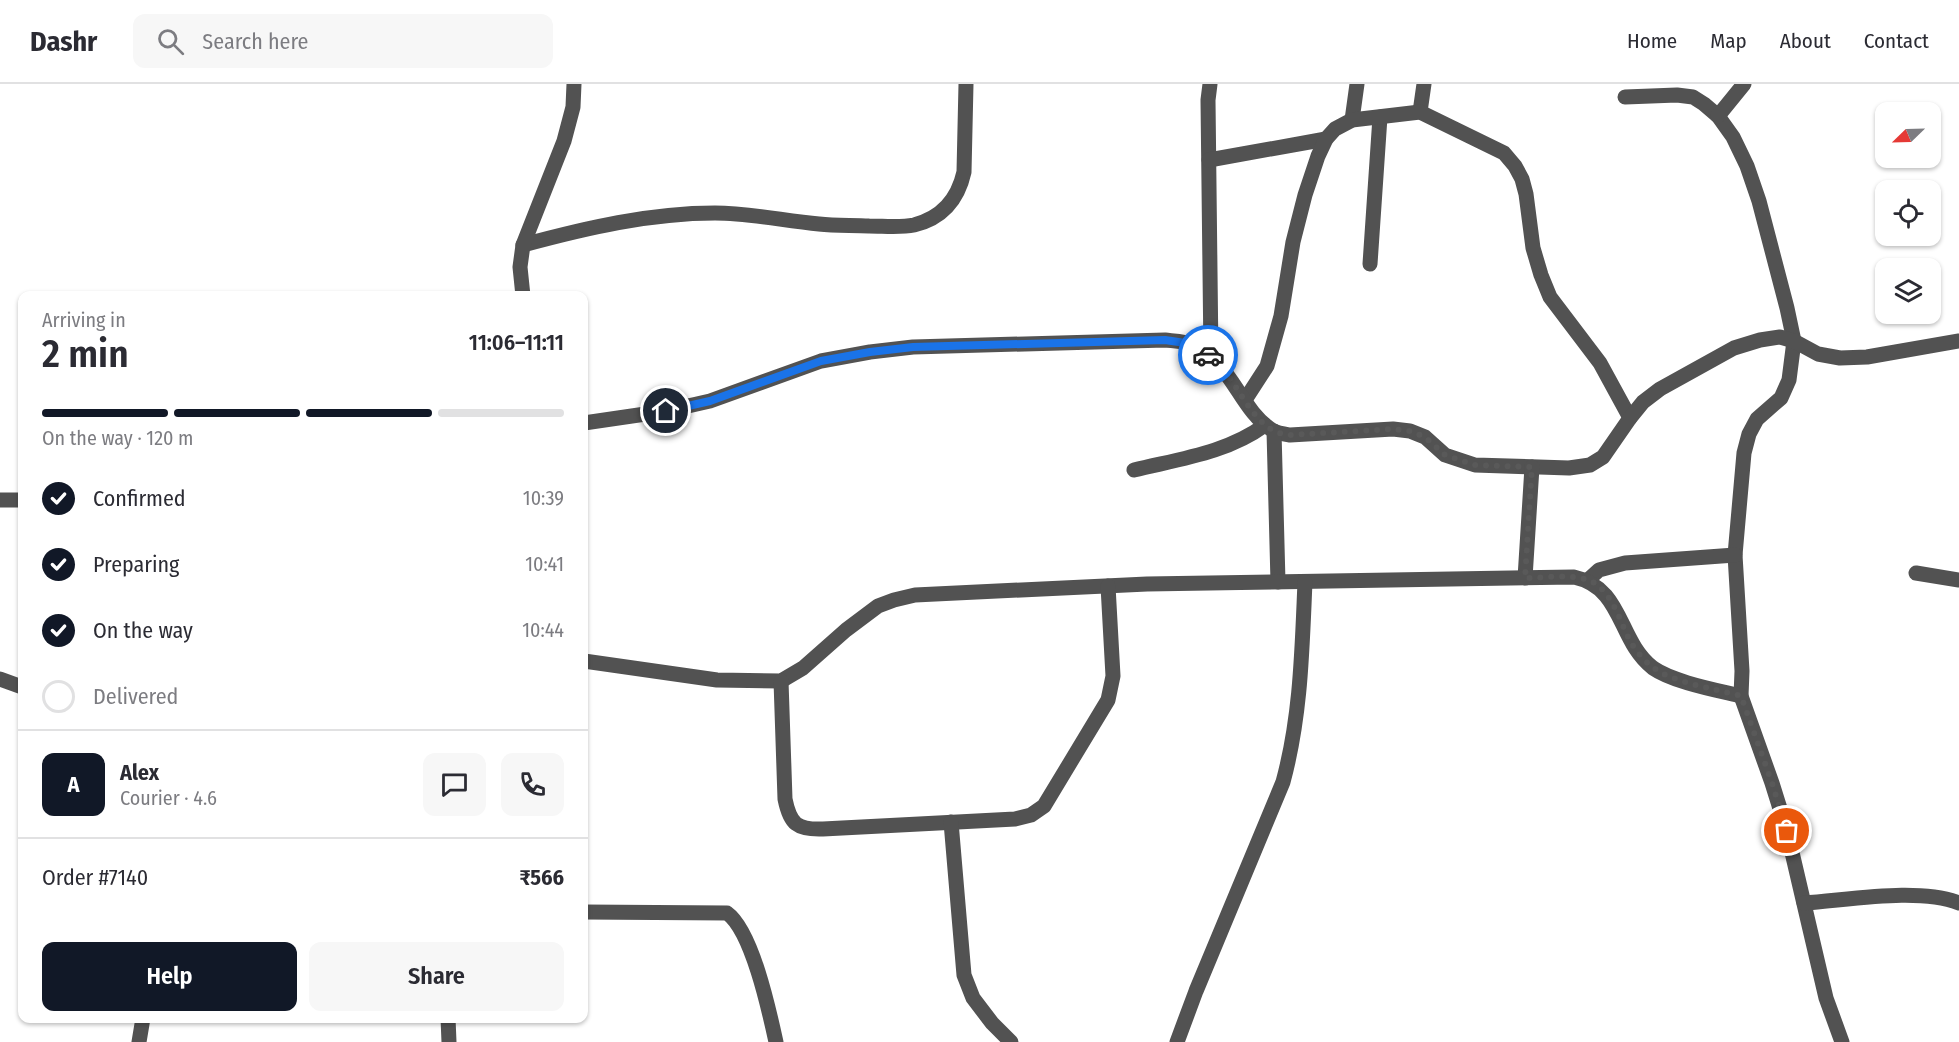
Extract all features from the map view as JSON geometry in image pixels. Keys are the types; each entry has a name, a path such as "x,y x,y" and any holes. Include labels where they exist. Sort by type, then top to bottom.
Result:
{"street":[{"path":"523,291 520,267 523,245 564,141 573,107 574,84"},
{"path":"523,245 583,229 650,217 705,214 776,218 831,225 900,226 927,220 942,212 954,199 961,186 964,172 966,84"},
{"path":"1210,84 1208,100 1211,357"},
{"path":"1352,120 1357,84"},
{"path":"1420,112 1424,84"},
{"path":"1718,116 1744,84"},
{"path":"1625,97 1677,95 1693,97 1718,116 1733,137 1750,175 1775,262 1794,341 1786,389 1781,398 1756,419 1744,453 1735,555 1742,671 1741,696 1781,812 1826,998 1842,1042"},
{"path":"1245,400 1267,366 1281,316 1293,242 1305,195 1326,139 1335,129 1352,120 1420,112 1504,153 1515,166 1526,194 1533,248 1550,297 1600,363 1630,418"},
{"path":"1370,264 1380,117"},
{"path":"1209,160 1326,139"},
{"path":"588,422 666,411 710,401 821,361 913,347 1165,340 1192,344 1211,357 1269,428 1290,435 1393,429 1410,431 1425,437 1445,455 1475,465 1569,468 1590,465 1603,457 1643,402 1660,389 1734,348 1780,337 1794,341 1818,354 1840,358 1867,357 1959,341"},
{"path":"1134,470 1224,447 1269,428"},
{"path":"1269,428 1278,582"},
{"path":"1525,578 1532,467"},
{"path":"0,500 18,500"},
{"path":"1588,580 1599,570 1608,566 1735,555"},
{"path":"1916,573 1959,580"},
{"path":"588,662 717,680 782,681 803,668 846,630 878,606 915,595 1108,586 1574,577 1588,580 1602,591 1614,606 1630,642 1641,657 1654,668 1666,676 1741,696"},
{"path":"1177,1042 1283,782 1292,750 1300,682 1305,582"},
{"path":"782,681 785,799 788,813 796,825 807,830 1015,819 1030,815 1044,806 1054,792 1073,756 1108,700 1113,676 1108,586"},
{"path":"0,679 18,686"},
{"path":"951,822 964,975 973,998 1011,1042"},
{"path":"1804,903 1913,895 1934,895 1959,903"},
{"path":"588,912 727,913 736,920 744,935 765,996 776,1042"},
{"path":"139,1042 142,1023"},
{"path":"448,1023 449,1042"}],"way so far":[{"path":"1208,355 1227,374 1256,414 1274,431 1290,435 1393,429 1410,431 1425,437 1445,455 1475,465 1532,467 1525,578 1574,577 1588,580 1602,591 1614,606 1630,642 1641,657 1654,668 1666,676 1741,696 1787,831"}],"route":[{"path":"666,411 710,401 821,361 913,347 1165,340 1192,344 1208,355"}]}
